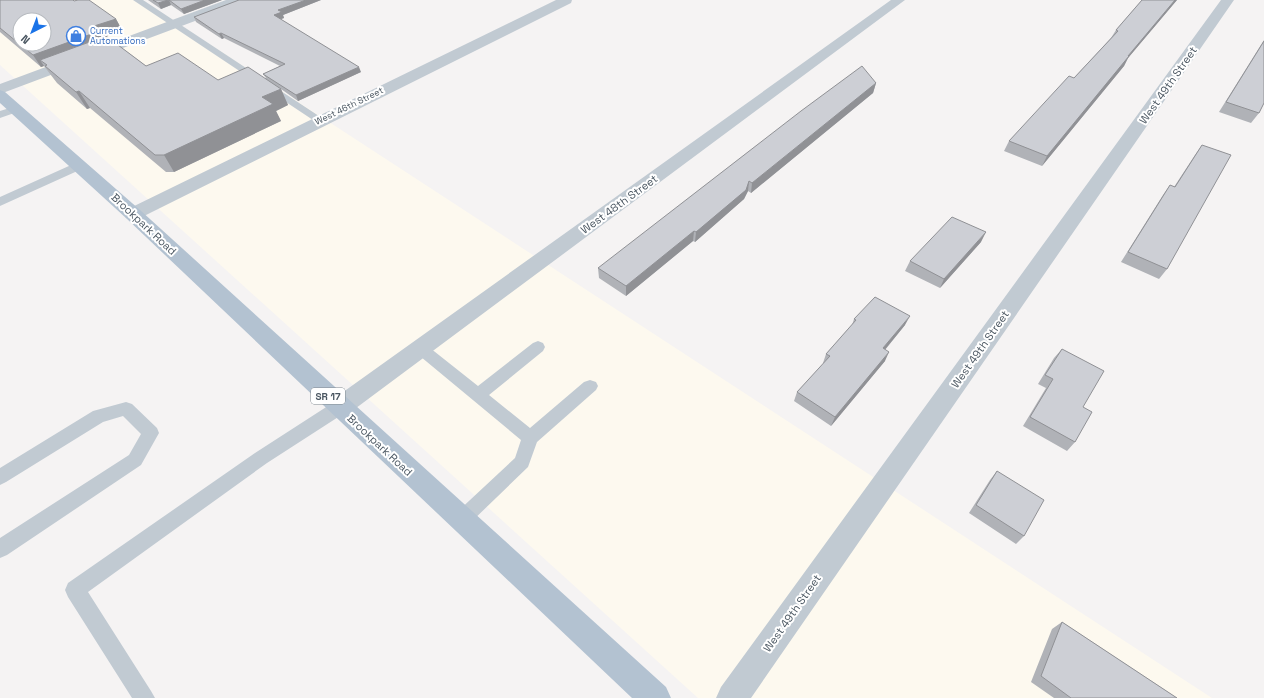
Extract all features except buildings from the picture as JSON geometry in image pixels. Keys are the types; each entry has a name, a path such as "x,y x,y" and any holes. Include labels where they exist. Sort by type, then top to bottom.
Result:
{"main road":[{"name":"Brookpark Road","path":"5,106 80,165 461,520 655,698"}],"street":[{"path":"0,90 238,0"},
{"name":"West 46th Street","path":"133,214 320,120 566,0"},
{"name":"West 48th Street","path":"340,407 899,0"},
{"name":"West 49th Street","path":"732,698 1228,0"}],"lane":[{"path":"137,0 320,120"},
{"path":"0,202 80,165"},
{"path":"478,395 538,347"},
{"path":"420,348 530,438"},
{"path":"461,520 522,462 530,438 590,386"},
{"path":"144,698 75,590 261,458 340,407"},
{"path":"0,477 99,416 126,409 151,433 135,460 0,549"}],"shaded area":[{"path":"0,0 142,0 1212,698 698,698 0,65"}],"place":[{"name":"Current Automations","path":"76,36"}]}
